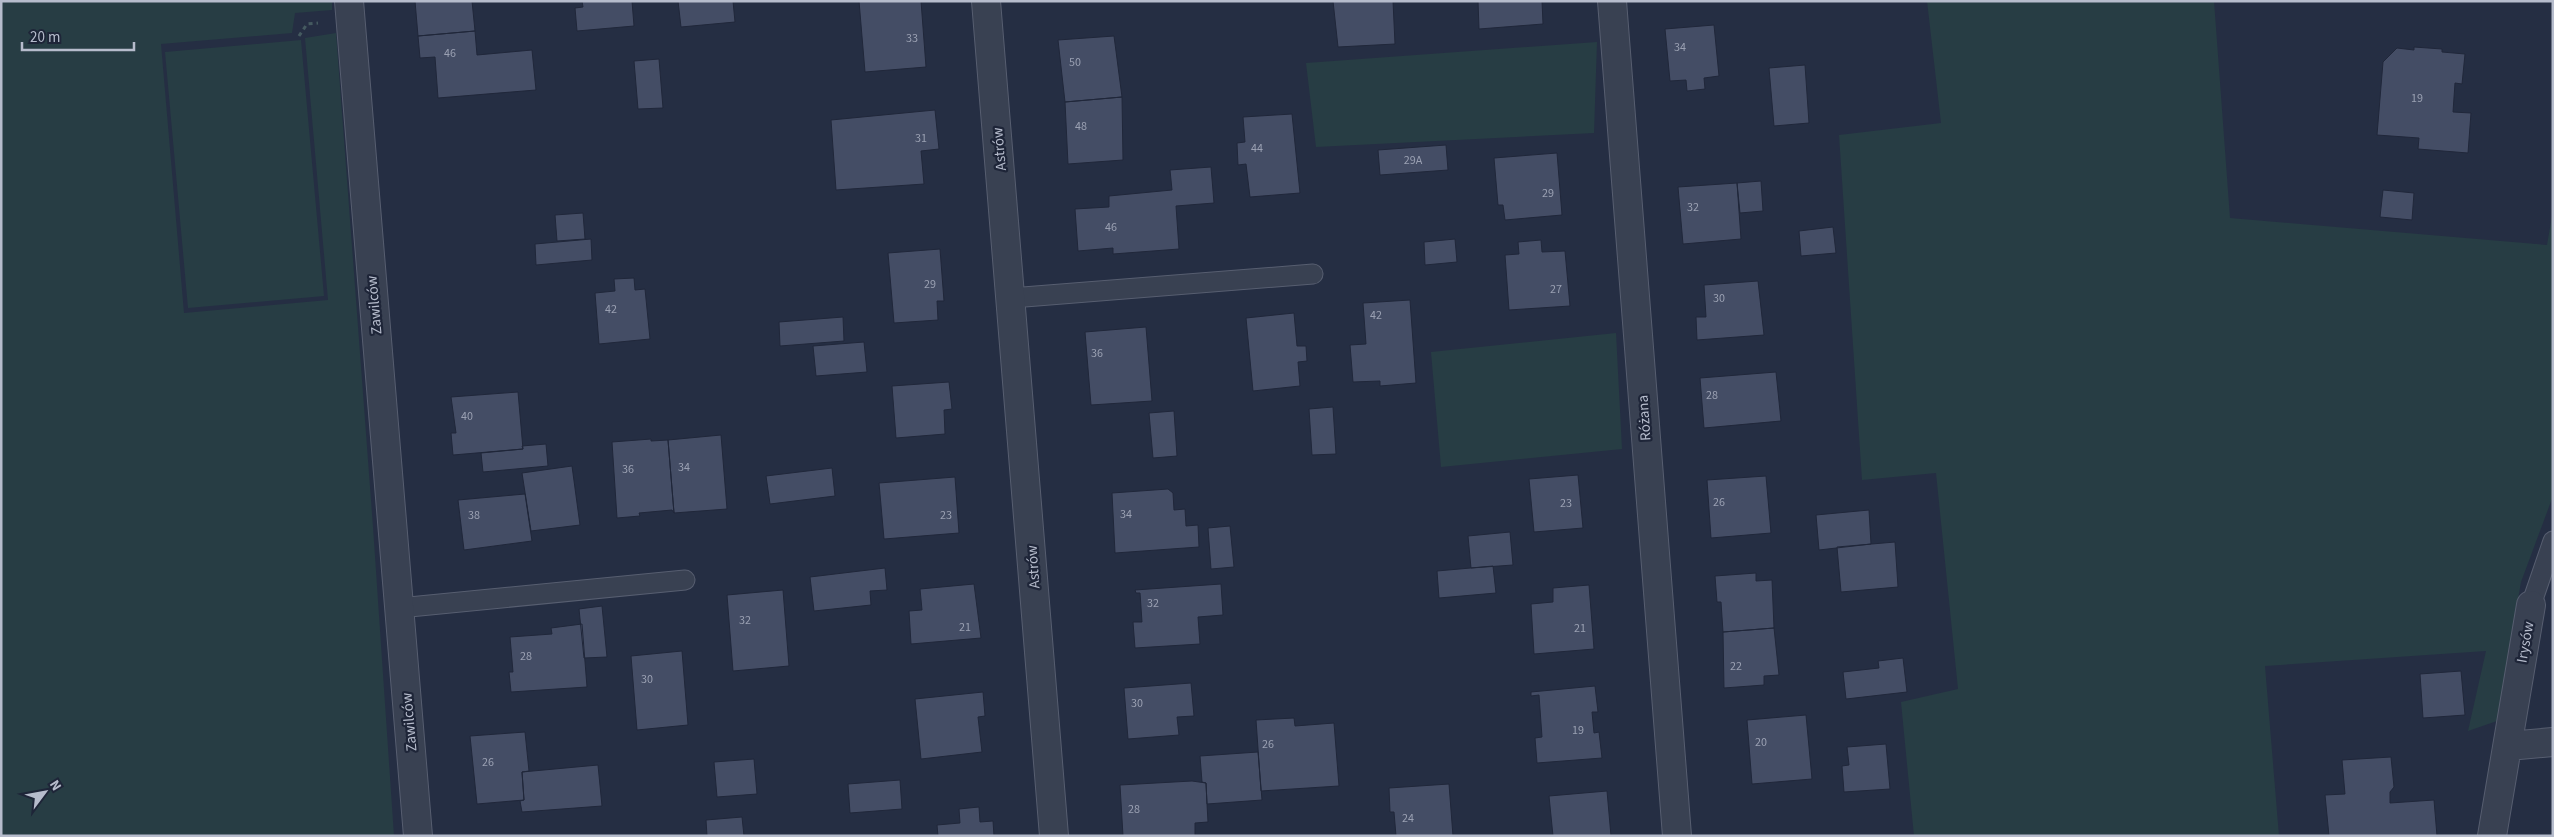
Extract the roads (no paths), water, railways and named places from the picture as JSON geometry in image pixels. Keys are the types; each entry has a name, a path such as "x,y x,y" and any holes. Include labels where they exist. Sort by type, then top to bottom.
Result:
{"street":[{"name":"Zawilców","path":"349,1 418,836"},
{"name":"Astrów","path":"986,1 1054,836"},
{"name":"Różana","path":"1612,1 1677,836"},
{"name":"Irysów","path":"2492,836 2531,604"},
{"path":"2508,746 2553,742"}],"lane":[{"path":"1011,298 1313,274"},
{"name":"Irysów","path":"2531,604 2553,541"},
{"path":"399,608 685,580"}]}
